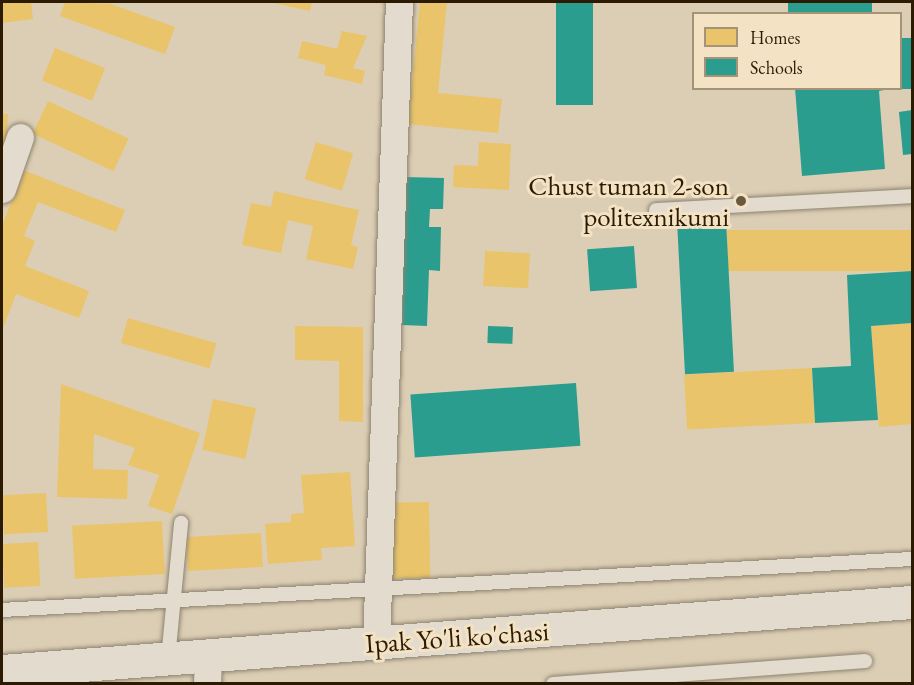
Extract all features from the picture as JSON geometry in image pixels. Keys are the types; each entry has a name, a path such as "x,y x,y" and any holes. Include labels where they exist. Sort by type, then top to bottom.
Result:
{"main road":[{"name":"Ipak Yo'li ko'chasi","path":"2,670 168,659 207,670 376,644 912,602"}],"street":[{"path":"376,644 399,2"},
{"path":"2,189 21,137"}],"lane":[{"path":"656,210 912,196"},
{"path":"168,659 170,604 181,523"},
{"path":"2,610 170,604 912,558"},
{"path":"553,684 865,661"}],"building: Homes":[{"path":"2,2 31,2 33,19 2,23"},
{"path":"65,2 111,4 175,27 165,54 60,16"},
{"path":"269,2 312,2 310,11"},
{"path":"420,2 447,2 438,93 502,99 498,133 408,124"},
{"path":"342,31 367,36 353,68 365,71 362,84 324,75 326,65 298,58 302,41 337,49"},
{"path":"55,48 105,68 92,101 42,80"},
{"path":"48,101 129,139 113,171 33,134"},
{"path":"2,114 8,114 5,164 2,164"},
{"path":"316,142 353,153 342,191 305,179"},
{"path":"479,142 511,144 509,190 453,187 454,165 478,166"},
{"path":"23,170 125,210 116,232 38,202 24,236 35,241 25,266 89,291 79,318 16,294 2,331 2,226"},
{"path":"274,191 359,210 351,245 358,247 353,269 306,259 313,226 288,220 281,253 242,245 251,203 271,207"},
{"path":"727,230 912,230 912,271 727,271"},
{"path":"485,251 530,253 528,288 483,286"},
{"path":"128,318 216,343 209,368 121,343"},
{"path":"912,323 912,424 879,427 871,326"},
{"path":"295,326 363,327 363,422 339,421 339,361 295,360"},
{"path":"812,368 815,423 687,430 684,375"},
{"path":"61,384 200,433 172,514 148,506 159,475 128,465 135,448 94,434 93,469 128,470 127,499 57,497"},
{"path":"213,399 256,408 245,459 202,450"},
{"path":"350,472 355,546 321,548 322,560 268,564 265,524 291,522 291,514 304,513 301,475"},
{"path":"46,493 48,532 4,534 2,495"},
{"path":"429,502 430,578 388,579 387,503"},
{"path":"162,521 165,574 75,579 72,526"},
{"path":"261,533 263,567 188,571 186,537"},
{"path":"38,542 40,586 4,588 2,544"}],"building: Schools":[{"path":"556,2 593,2 593,105 556,105"},
{"path":"788,2 872,2 872,12 788,12"},
{"path":"902,38 912,38 912,89 902,89"},
{"path":"795,90 884,90 879,91 885,169 802,176"},
{"path":"912,110 912,154 903,155 899,112"},
{"path":"405,177 444,178 443,209 430,209 429,227 441,227 440,271 429,270 427,326 402,325"},
{"path":"726,220 734,372 685,374 677,223"},
{"path":"634,246 637,288 590,291 587,249"},
{"path":"912,271 912,323 871,326 878,420 815,423 812,368 851,366 847,275"},
{"path":"488,326 513,327 512,344 487,343"},
{"path":"576,383 580,446 415,457 410,395"}],"place":[{"name":"Chust tuman 2-son politexnikumi","path":"741,201"}]}
